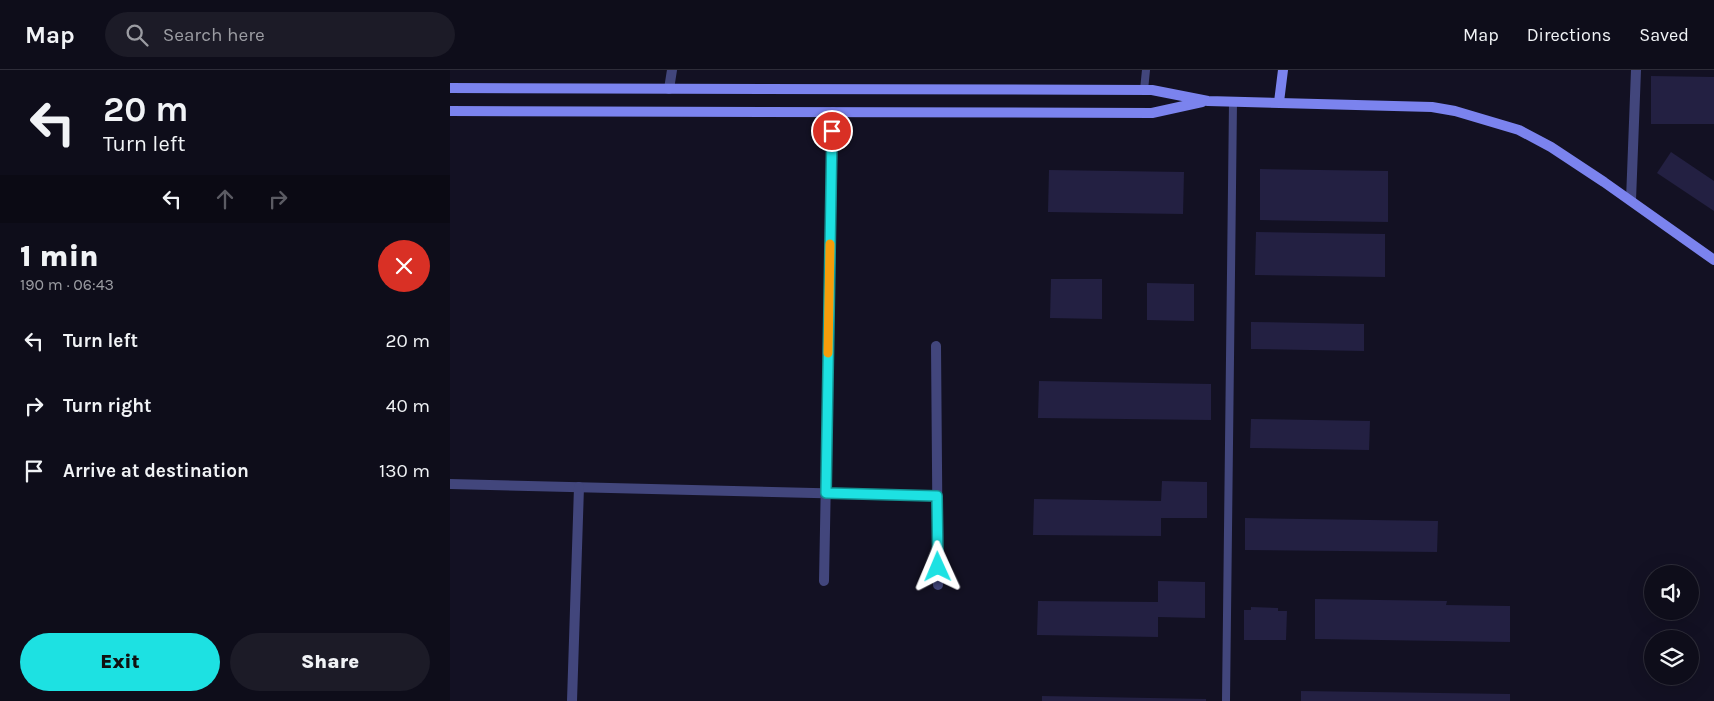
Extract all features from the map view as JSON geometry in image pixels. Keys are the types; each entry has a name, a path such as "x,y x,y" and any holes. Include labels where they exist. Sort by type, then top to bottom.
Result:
{"main road":[{"path":"1279,102 1283,70"},
{"path":"450,88 1152,90 1208,101 1414,106 1455,111 1519,130 1543,142 1631,200 1714,260"},
{"path":"450,111 1152,113 1208,101"}],"street":[{"path":"669,89 672,70"},
{"path":"1631,200 1636,70"},
{"path":"824,581 833,112"},
{"path":"936,346 938,585"},
{"path":"450,484 937,496"},
{"path":"572,701 578,487"}],"lane":[{"path":"1144,90 1146,70"},
{"path":"1226,701 1233,102"}],"building":[{"path":"1651,76 1714,77 1714,124 1651,124"},
{"path":"1671,152 1714,181 1714,211 1657,173"},
{"path":"1260,169 1388,171 1388,222 1260,220"},
{"path":"1049,170 1184,172 1183,214 1048,212"},
{"path":"1256,232 1385,234 1385,277 1255,275"},
{"path":"1051,279 1102,279 1102,319 1050,318"},
{"path":"1147,283 1194,284 1194,321 1147,320"},
{"path":"1251,322 1364,324 1364,351 1251,349"},
{"path":"1039,381 1211,384 1211,420 1038,418"},
{"path":"1251,419 1370,421 1369,450 1250,448"},
{"path":"1162,481 1207,482 1207,518 1161,518 1161,536 1033,535 1034,499 1161,501"},
{"path":"1245,518 1438,521 1437,552 1245,550"},
{"path":"1158,581 1205,582 1205,618 1158,617 1158,637 1037,635 1038,601 1158,602"},
{"path":"1315,599 1447,601 1446,605 1510,606 1510,642 1315,639"},
{"path":"1251,607 1278,608 1278,611 1287,611 1286,640 1244,640 1244,610 1251,610"},
{"path":"1301,691 1510,694 1510,701 1301,701"},
{"path":"1042,696 1206,699 1206,701 1042,701"}],"slow traffic":[{"path":"828,353 830,244"}],"route":[{"path":"832,131 826,493 937,496 938,567"}]}
